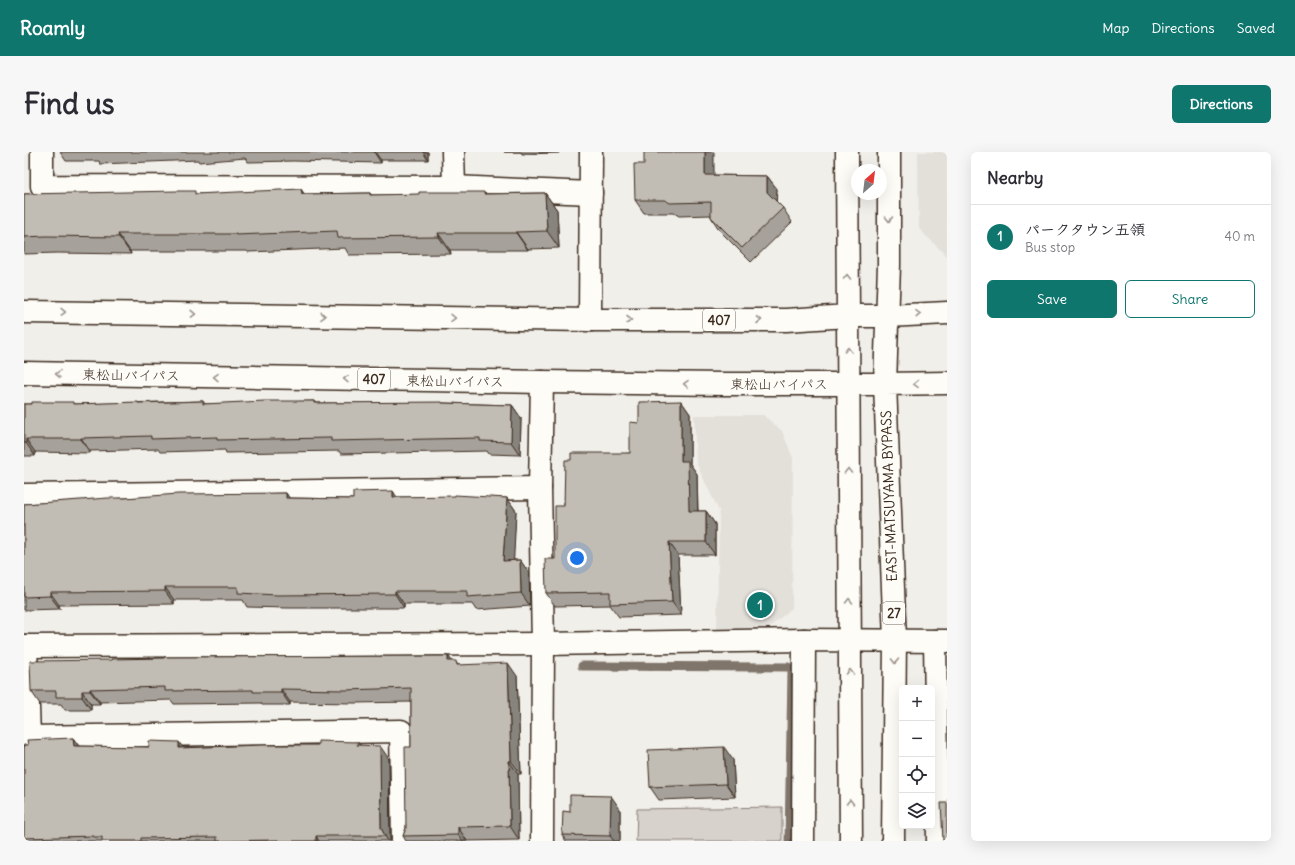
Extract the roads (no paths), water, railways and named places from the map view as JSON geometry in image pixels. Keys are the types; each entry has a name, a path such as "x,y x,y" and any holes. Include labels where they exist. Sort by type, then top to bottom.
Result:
{"main road":[{"path":"42,152 42,186 454,187 591,193"},
{"path":"453,152 454,187"},
{"path":"590,320 589,280 591,152"},
{"path":"847,152 851,841"},
{"name":"EAST-MATSUYAMA BYPASS","path":"889,152 888,316 885,384 895,640 893,841"},
{"name":"407","path":"24,312 590,320 786,320 848,316"},
{"path":"848,316 888,316 947,313"},
{"name":"東松山バイパス","path":"24,374 848,385 947,383"},
{"path":"542,382 540,488 543,644 542,841"},
{"path":"24,495 540,488"},
{"path":"802,841 804,640"},
{"path":"403,841 401,731 29,737 25,646 543,644 804,640 941,641 938,841"}],"waterway":[{"path":"582,666 788,667"},
{"path":"789,841 792,672"}],"place":[{"name":"パークタウン五領","path":"760,605"}]}
